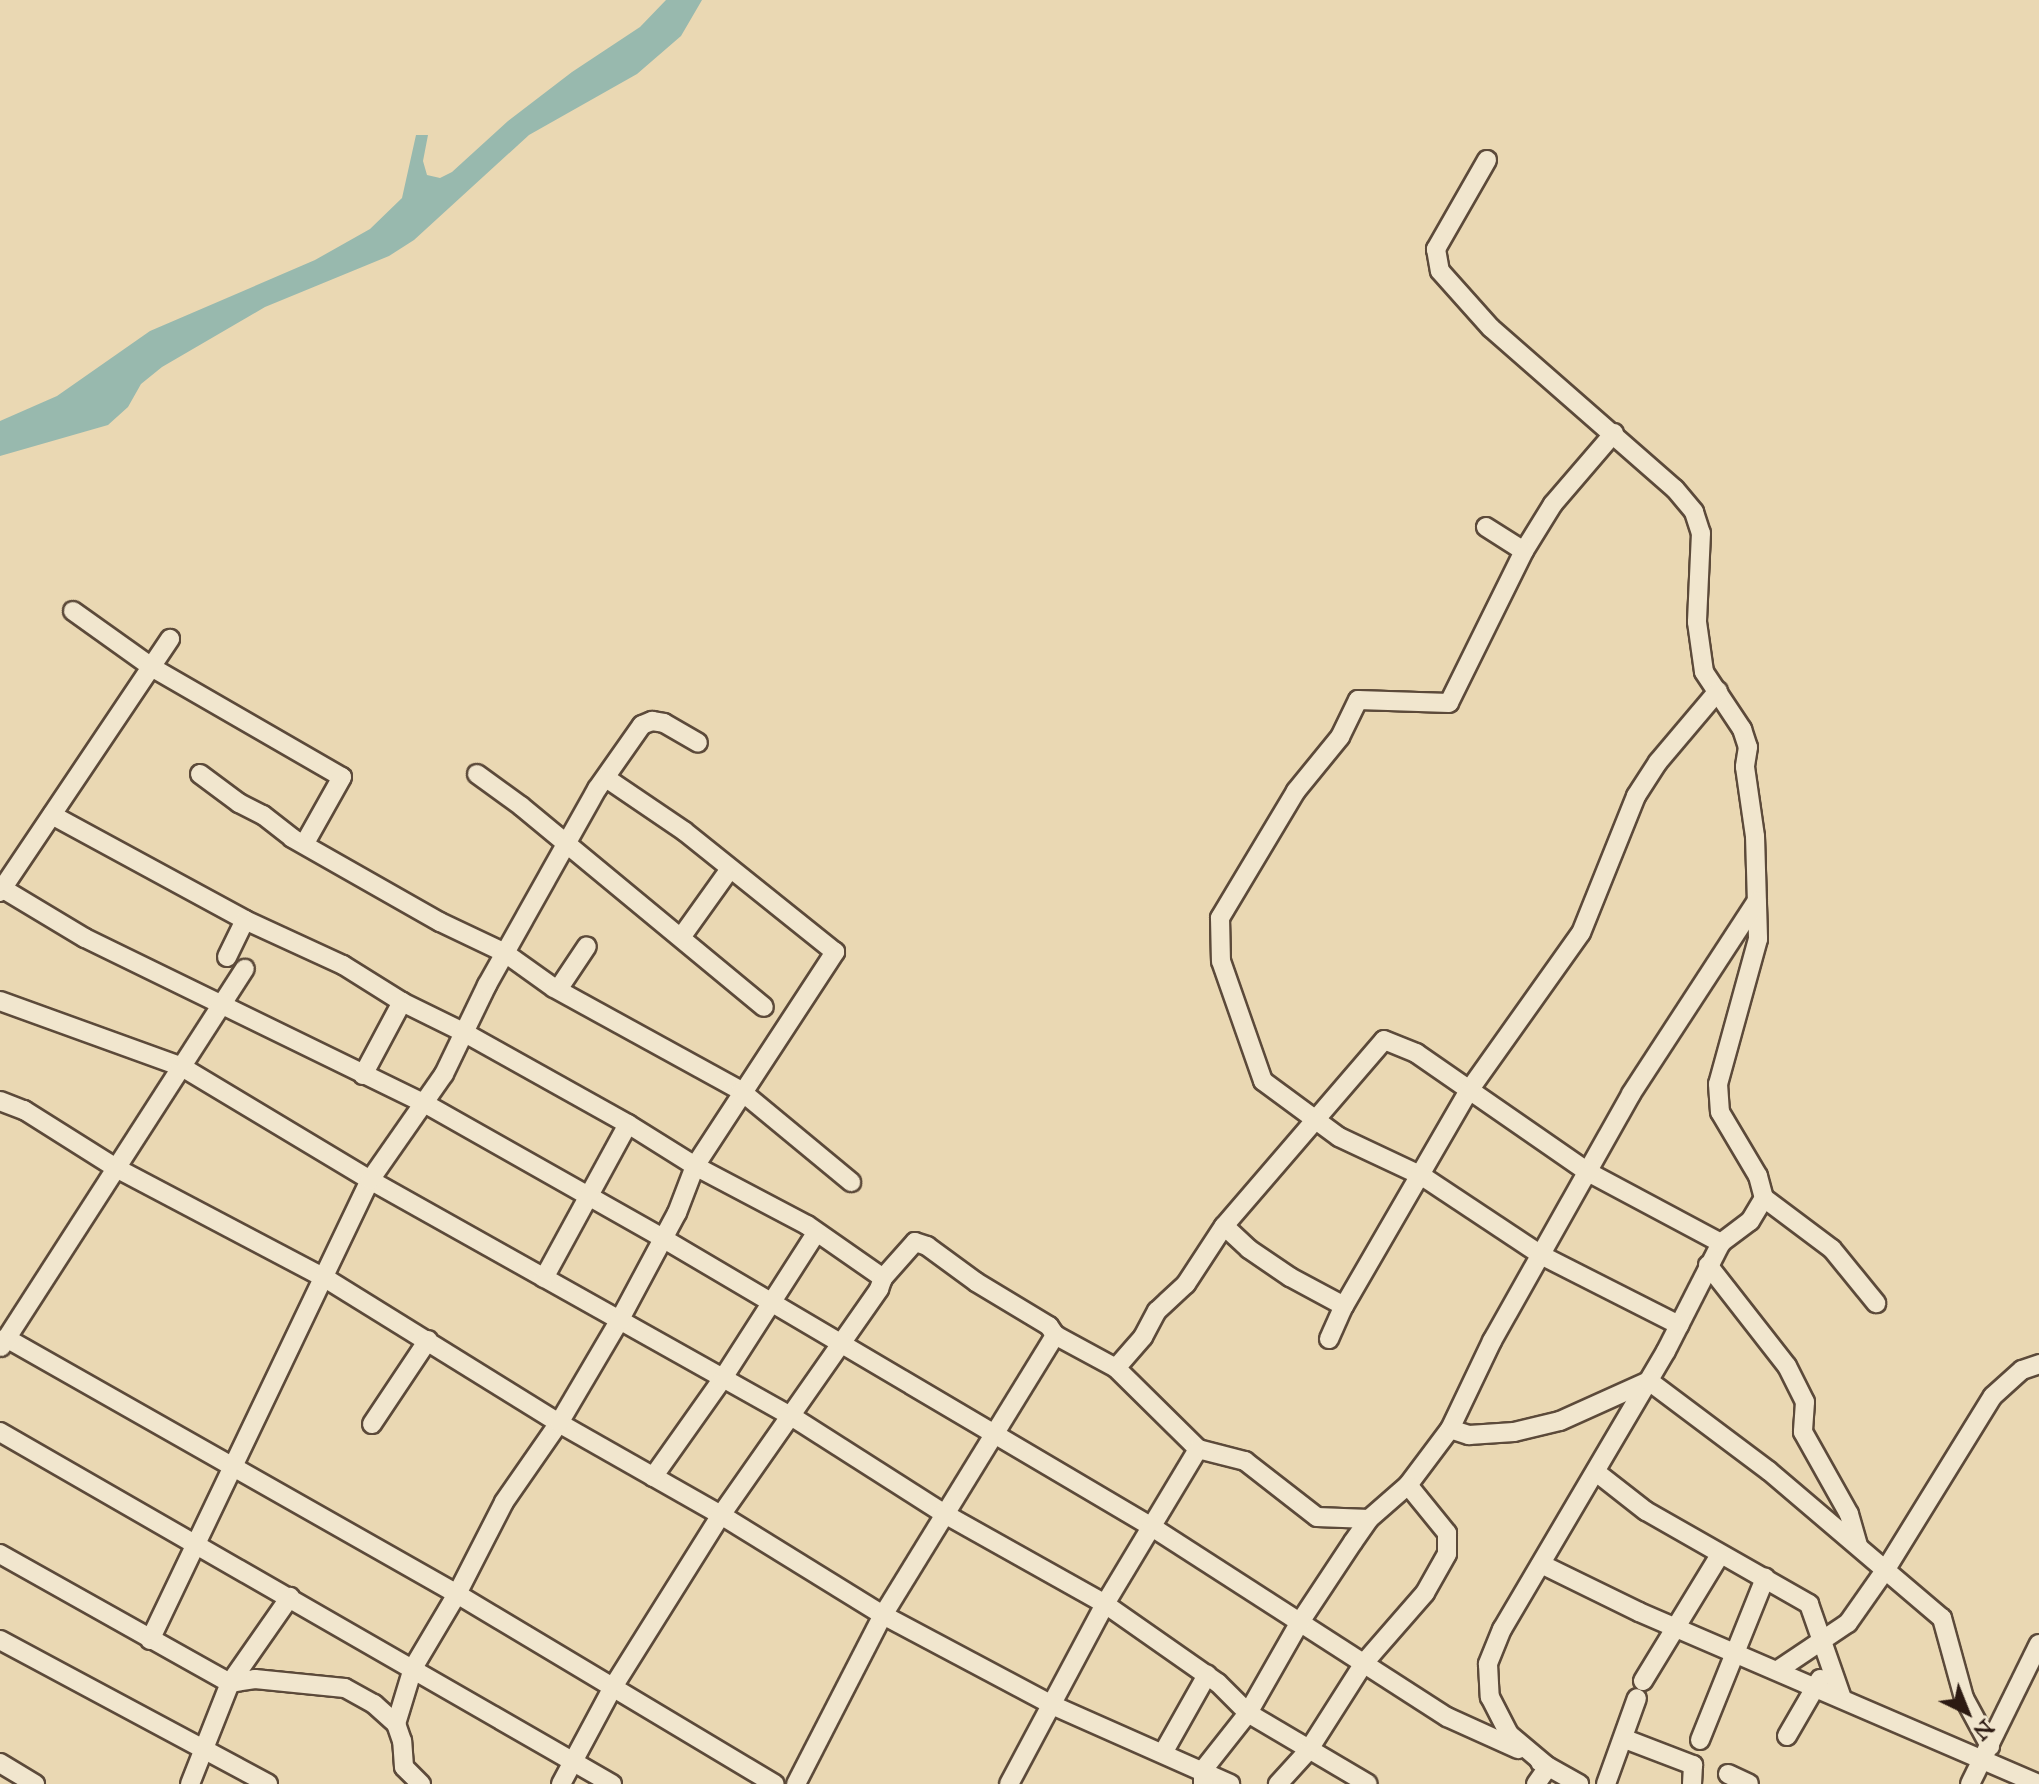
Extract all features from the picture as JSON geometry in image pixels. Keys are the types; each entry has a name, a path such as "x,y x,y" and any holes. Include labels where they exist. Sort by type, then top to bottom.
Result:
{"street":[{"path":"1487,160 1436,249 1440,271 1491,328 1675,489 1694,512 1701,533 1697,622 1704,672 1742,729 1748,747 1745,767 1755,836 1758,939 1718,1084 1720,1112 1758,1176 1764,1198 1832,1249 1876,1303"},
{"path":"1614,433 1553,504 1524,551 1449,703 1358,700 1340,737 1296,791 1220,918 1221,961 1263,1081 1339,1137 1422,1176 1541,1255 1679,1325"},
{"path":"1486,527 1524,551"},
{"path":"73,611 153,668 342,777 305,843"},
{"path":"170,639 1,889 85,938 224,1002 363,1075 424,1103 664,1239 1152,1527 1447,1717 1579,1784"},
{"path":"1329,1339 1344,1306 1470,1089 1581,933 1636,796 1658,762 1718,691"},
{"path":"150,1640 193,1544 370,1180 424,1103 465,1033 565,844 632,734 652,721 664,723 698,743"},
{"path":"200,774 292,838 440,922 505,953 559,988 741,1091 851,1182"},
{"path":"477,774 682,936 764,1007"},
{"path":"396,1724 413,1668 457,1594 504,1502 559,1423 619,1321 664,1239 695,1166 741,1091 781,1037 784,1024 835,952 684,831 606,778"},
{"path":"52,815 245,920 343,965 402,1002 465,1033 628,1124 695,1166 816,1233 883,1278"},
{"path":"682,936 730,869"},
{"path":"1203,1777 1248,1713 1300,1622 1369,1519 1408,1485 1450,1429 1492,1341 1631,1094 1757,901"},
{"path":"227,957 245,920"},
{"path":"559,988 587,946"},
{"path":"245,969 3,1344 457,1594 775,1784"},
{"path":"0,1001 182,1067 370,1180 791,1416 943,1513 1105,1604 1207,1675 1248,1713 1368,1784"},
{"path":"363,1075 402,1002"},
{"path":"1116,1368 1143,1337 1157,1311 1186,1284 1224,1226 1384,1040 1416,1053 1588,1172 1721,1243"},
{"path":"0,1101 24,1110 116,1168 325,1278 559,1423 721,1515 883,1615 1052,1705 1163,1753 1203,1777 1230,1784"},
{"path":"544,1278 628,1124"},
{"path":"1548,1767 1509,1734 1490,1697 1488,1664 1502,1629 1649,1381 1721,1243 1750,1221 1764,1198"},
{"path":"1224,1226 1249,1249 1290,1277 1344,1306"},
{"path":"653,1477 723,1378 816,1233"},
{"path":"561,1784 613,1687 721,1515 879,1289 883,1278 915,1242 927,1246 976,1282 1049,1326 1055,1335 1116,1368 1198,1449 1245,1461 1317,1517 1369,1519"},
{"path":"1708,1265 1787,1366 1805,1402 1803,1432 1849,1514 1858,1546"},
{"path":"796,1784 883,1615 1055,1335"},
{"path":"372,1424 428,1341"},
{"path":"1778,1670 1825,1649 1848,1623 1886,1569 1993,1396 2022,1370 2039,1364"},
{"path":"1450,1429 1469,1435 1545,1425 1649,1381"},
{"path":"1649,1381 1769,1471 1942,1618 1964,1698 1987,1753"},
{"path":"0,1432 612,1784"},
{"path":"1009,1784 1105,1604 1198,1449"},
{"path":"1596,1472 1646,1511 1809,1604 1842,1698"},
{"path":"1278,1784 1308,1751 1364,1663 1425,1593 1447,1554 1447,1533 1408,1485"},
{"path":"0,1554 230,1683 255,1679 345,1688 374,1704 396,1724 402,1741 404,1767 421,1784"},
{"path":"1606,1784 1625,1739 1640,1690 1675,1626 1720,1555"},
{"path":"1541,1564 1817,1688 1987,1753 2039,1784"},
{"path":"1700,1740 1733,1651 1765,1578"},
{"path":"190,1784 230,1683 290,1598"},
{"path":"0,1640 268,1784"},
{"path":"1970,1784 2039,1644"},
{"path":"1787,1736 1817,1688 1825,1649"},
{"path":"1163,1753 1207,1675"},
{"path":"1625,1739 1693,1765 1692,1784"},
{"path":"0,1763 35,1784"},
{"path":"1536,1784 1548,1767"},
{"path":"1728,1774 1749,1784"}],"water":[{"path":"666,0 702,0 681,36 637,74 529,135 414,240 389,256 265,307 162,367 141,384 128,407 108,425 0,456 0,421 57,396 150,331 315,260 370,229 402,198 416,135 428,135 423,161 427,175 440,178 452,172 508,121 572,72 640,27"}]}
